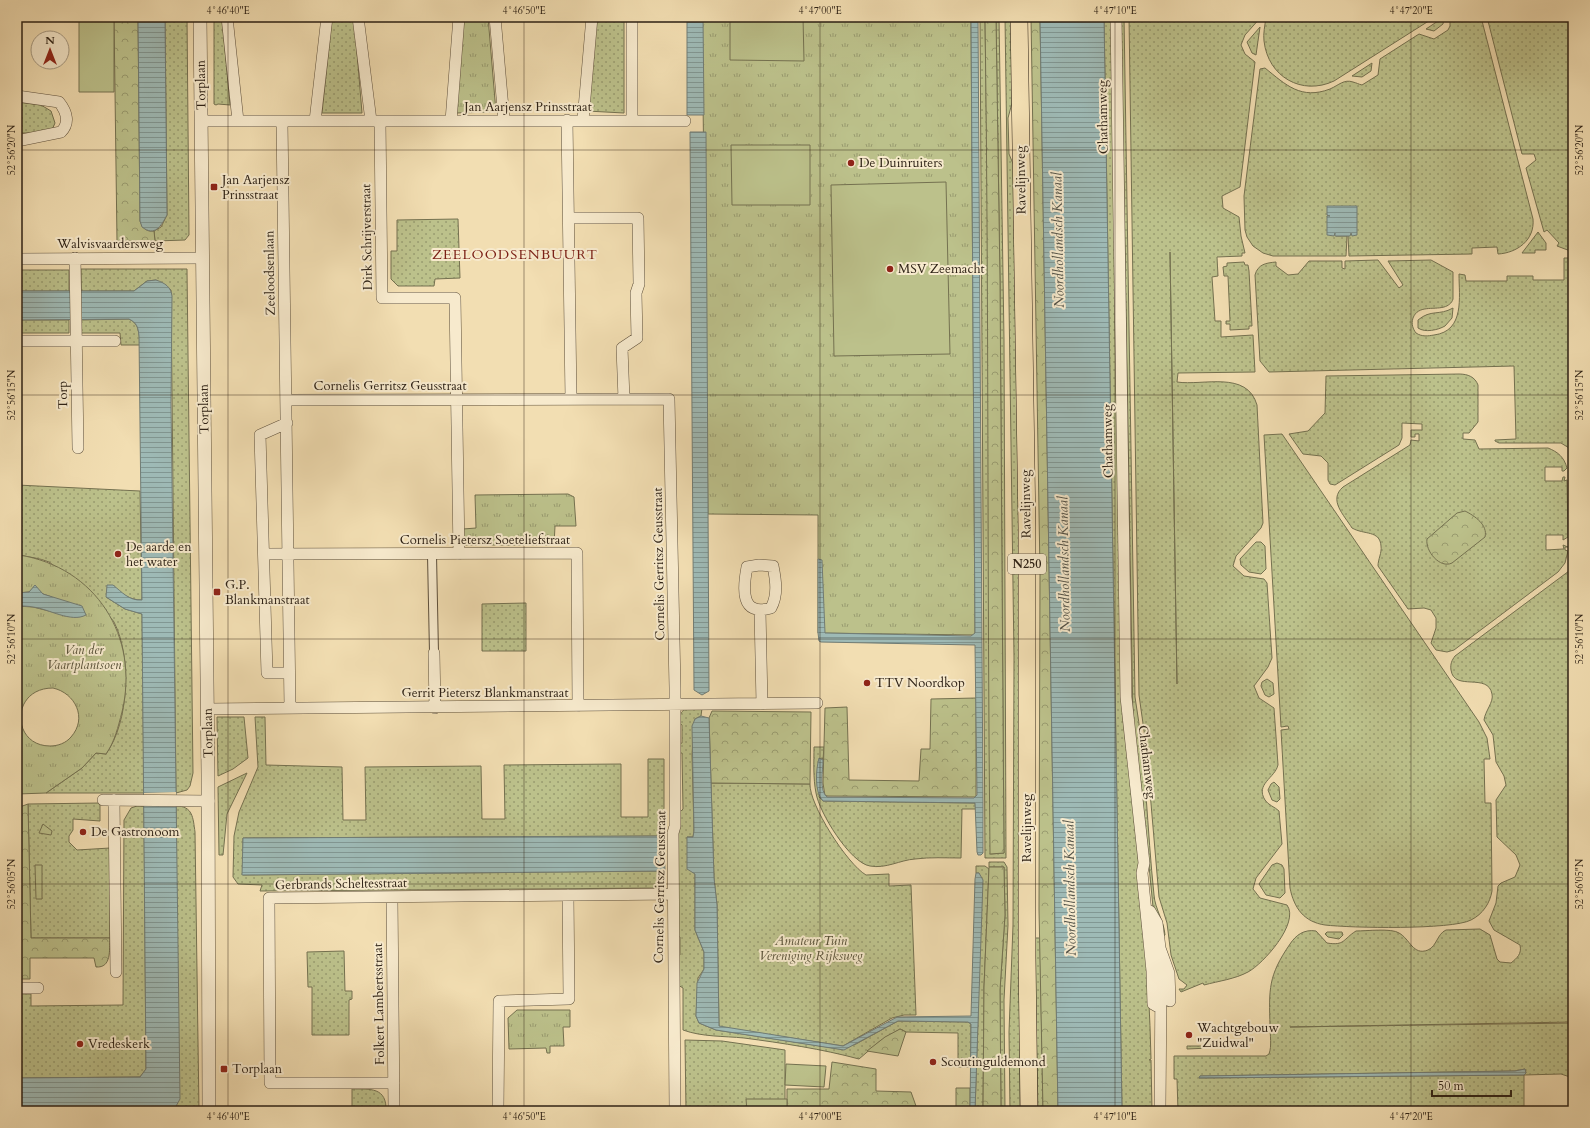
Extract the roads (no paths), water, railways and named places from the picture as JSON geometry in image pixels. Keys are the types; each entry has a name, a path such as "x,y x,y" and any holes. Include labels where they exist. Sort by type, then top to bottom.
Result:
{"main road":[{"name":"Ravelijnweg","path":"1019,17 1027,537 1026,957 1029,1111"}],"street":[{"name":"Torplaan","path":"200,17 209,801 209,1111"},
{"path":"227,17 238,121"},
{"path":"315,121 328,17"},
{"path":"358,17 375,121"},
{"path":"451,121 459,17"},
{"path":"495,17 504,120"},
{"path":"583,120 592,17"},
{"path":"632,17 632,121"},
{"name":"Chathamweg","path":"1116,17 1126,697 1144,863 1147,872 1154,948 1161,973 1160,1111"},
{"path":"17,96 59,102 65,109 67,120 66,127 61,132 17,141"},
{"path":"567,120 571,399"},
{"name":"Jan Aarjensz Prinsstraat","path":"202,121 685,121"},
{"name":"Dirk Schrijverstraat","path":"375,121 382,298 455,298 456,400"},
{"name":"Zeeloodsenlaan","path":"282,122 290,708"},
{"path":"569,218 638,218 639,284 636,293 637,338 622,348 624,399"},
{"name":"Walvisvaardersweg","path":"17,258 202,258"},
{"name":"Torp","path":"75,258 78,448"},
{"path":"17,341 115,341"},
{"name":"Cornelis Gerritsz Geusstraat","path":"286,400 670,399 675,705 673,894 675,1111"},
{"path":"456,400 459,554"},
{"path":"287,423 260,435 267,673 289,673"},
{"name":"Cornelis Pietersz Soeteliefstraat","path":"288,554 432,555 577,553 578,706"},
{"path":"264,554 288,554"},
{"path":"432,555 435,708"},
{"path":"760,611 762,704"},
{"name":"Gerrit Pietersz Blankmanstraat","path":"208,709 435,708 817,703"},
{"path":"116,972 108,800 209,801"},
{"name":"Chathamweg","path":"1144,863 1142,873 1152,970 1153,1004 1160,1008"},
{"name":"Gerbrands Scheltesstraat","path":"394,1083 270,1084 269,898 392,898 673,894"},
{"path":"498,1111 499,1001 569,999 568,895"},
{"name":"Folkert Lambertsstraat","path":"392,898 394,1111"},
{"name":"Chathamweg","path":"1150,911 1157,923 1160,948 1169,974 1170,1001"},
{"path":"17,988 38,988"}],"water":[{"path":"138,17 165,17 167,215 157,229 151,231 142,227 140,221"},
{"path":"687,17 703,17 704,115 687,115"},
{"path":"971,17 978,17 983,802 983,853 981,855 978,855 977,852 975,803 823,801 818,792 816,780 819,758 823,760 822,785 827,797 974,798 977,795 975,645 821,642 819,641 818,633 818,559 822,560 825,633 971,636 975,633"},
{"name":"Noordhollandsch Kanaal","path":"1040,17 1104,17 1122,1111 1058,1111"},
{"path":"690,132 706,132 709,691 702,695 694,690"},
{"path":"1327,206 1357,206 1357,235 1352,236 1351,233 1350,236 1335,236 1335,233 1334,236 1327,235 1327,216 1330,216 1327,215"},
{"path":"156,280 167,286 172,296 171,403 180,1099 175,1108 171,1111 17,1111 17,1078 140,1077 146,1069 142,614 125,609 106,597 107,585 113,585 129,598 142,600 139,333 138,328 129,319 17,320 17,291 134,291 147,281"},
{"path":"35,585 43,594 82,606 86,615 80,617 67,617 39,608 17,606 17,593 29,592"},
{"path":"701,716 709,718 714,878 717,905 719,1026 843,1046 897,1017 971,1016 975,879 976,873 979,873 983,880 975,1111 970,1111 971,1024 968,1022 898,1021 844,1050 716,1030 699,1023 696,1016 697,983 704,969 704,952 695,930 695,874 687,869 687,837 693,837 694,831 692,726 695,719"},
{"path":"664,836 665,871 242,875 243,838"},
{"path":"1525,1069 1526,1073 1524,1075 1199,1078 1200,1076 1515,1071"}],"place":[{"name":"De Duinruiters","path":"851,163"},
{"name":"Jan Aarjensz Prinsstraat","path":"214,187"},
{"name":"MSV Zeemacht","path":"890,269"},
{"name":"De aarde en het water","path":"118,554"},
{"name":"G.P. Blankmanstraat","path":"217,592"},
{"name":"TTV Noordkop","path":"867,683"},
{"name":"De Gastronoom","path":"83,832"},
{"name":"Wachtgebouw \"Zuidwal\"","path":"1189,1035"},
{"name":"Vredeskerk","path":"80,1044"},
{"name":"Scoutinguldemond","path":"933,1062"},
{"name":"Torplaan","path":"224,1069"}],"district":[{"name":"ZEELOODSENBUURT","path":"515,254"}],"park label":[{"name":"Van der Vaartplantsoen","path":"84,658"},
{"name":"Amateur Tuin Vereniging Rijksweg","path":"811,948"}]}
